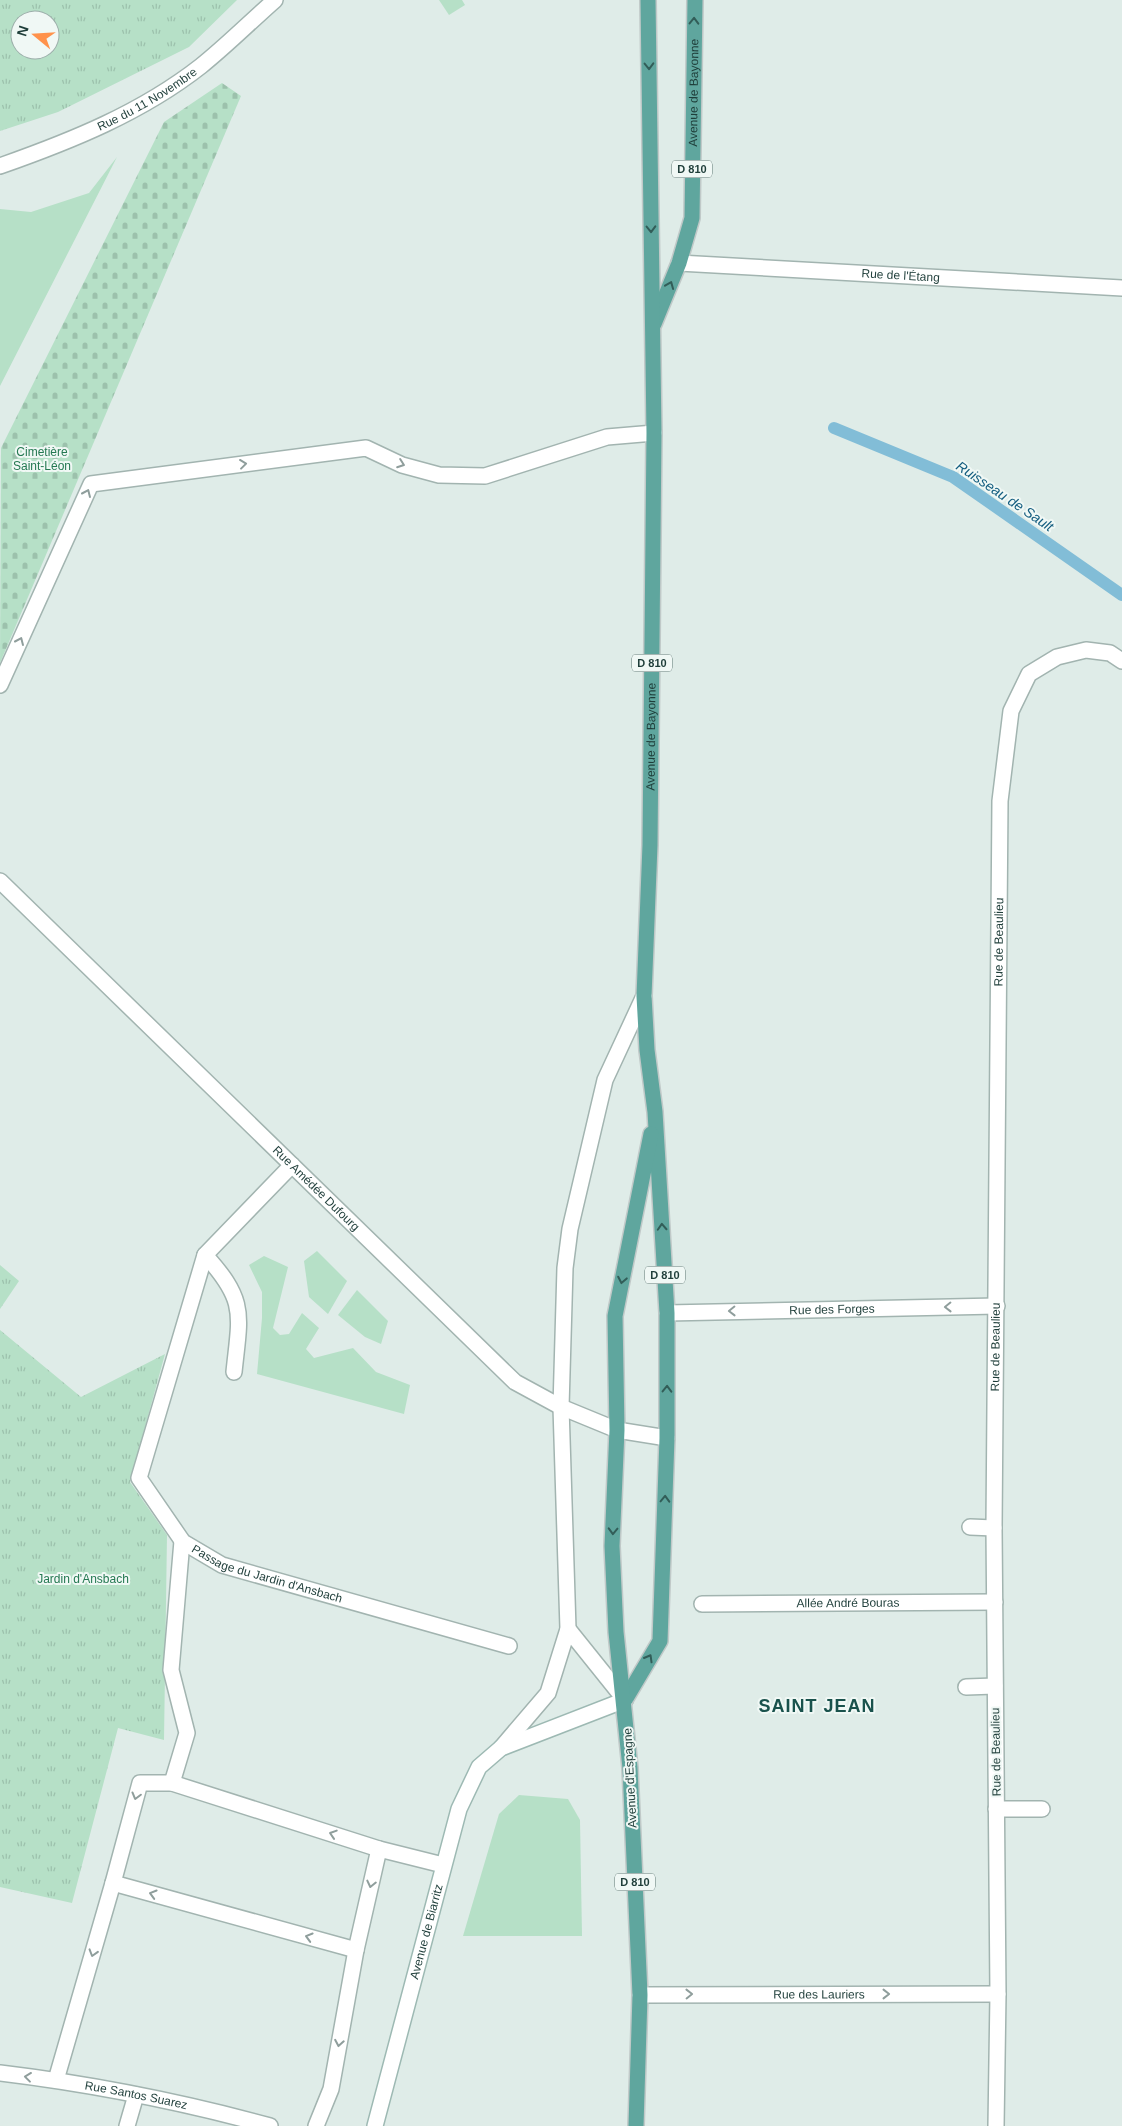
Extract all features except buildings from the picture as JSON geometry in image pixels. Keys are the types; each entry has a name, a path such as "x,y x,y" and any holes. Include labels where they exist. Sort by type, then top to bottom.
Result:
{"main road":[{"name":"Avenue de Bayonne","path":"648,0 654,433 650,845 644,996 647,1050 655,1112"},
{"name":"Avenue de Bayonne","path":"652,330 679,263 692,218 695,0"},
{"name":"D 810","path":"625,1700 660,1641 667,1438 667,1313 655,1112"},
{"name":"D 810","path":"617,1430 615,1316 655,1112"},
{"name":"Avenue d'Espagne","path":"617,1430 612,1546 616,1632 625,1700 630,1768 640,1995 636,2126"}],"street":[{"name":"Rue du 11 Novembre","path":"0,166 90,132 139,108 200,66 275,0"},
{"name":"Rue de l'Étang","path":"679,263 1122,288"},
{"path":"0,685 91,484 366,448 402,465 439,475 485,476 606,437 654,433"},
{"name":"Rue de Beaulieu","path":"996,2126 998,1994 994,1528 1000,801 1011,711 1029,674 1057,657 1086,650 1110,653 1122,661"},
{"name":"Rue Amédée Dufourg","path":"0,881 515,1382 561,1407 617,1430 667,1438"},
{"path":"501,1748 548,1693 568,1629 561,1407 565,1268 570,1229 605,1080 644,996"},
{"path":"234,1372 239,1318 236,1296 226,1278 205,1255 292,1165"},
{"name":"Passage du Jardin d'Ansbach","path":"205,1255 139,1478 182,1541 222,1565 509,1646"},
{"name":"Rue des Forges","path":"667,1313 997,1306"},
{"path":"970,1527 994,1528"},
{"path":"172,1783 187,1734 171,1670 182,1541"},
{"name":"Allée André Bouras","path":"702,1604 995,1602"},
{"path":"501,1748 625,1700 568,1629"},
{"path":"966,1687 995,1686"},
{"name":"Avenue de Biarritz","path":"375,2126 459,1809 479,1767 501,1748"},
{"path":"56,2080 114,1883 140,1783 172,1783 379,1849 443,1865"},
{"path":"996,1809 1042,1809"},
{"path":"316,2126 331,2089 356,1950 379,1849"},
{"path":"114,1883 356,1950"},
{"name":"Rue des Lauriers","path":"640,1995 998,1994"},
{"name":"Rue Santos Suarez","path":"0,2073 56,2080 136,2095 270,2126"},
{"path":"127,2126 136,2095"}],"green space":[{"path":"0,0 237,0 189,47 58,112 0,131"},
{"path":"439,0 462,0 465,5 449,15"},
{"name":"Cimetière Saint-Léon","path":"222,83 241,96 0,663 1,448 164,122"},
{"path":"117,157 0,386 0,209 31,212 89,193"},
{"path":"317,1251 347,1281 328,1314 309,1297 304,1261"},
{"path":"264,1256 288,1267 273,1328 280,1335 289,1334 302,1313 319,1328 306,1349 314,1358 353,1348 376,1372 410,1385 404,1414 257,1374 262,1318 262,1292 249,1265"},
{"path":"0,1265 19,1281 0,1309"},
{"path":"357,1290 388,1321 381,1344 365,1337 338,1315"},
{"name":"Jardin d'Ansbach","path":"0,1330 81,1397 165,1354 130,1482 167,1535 164,1740 118,1728 72,1903 0,1887"},
{"path":"519,1795 568,1799 580,1820 582,1936 463,1936 499,1814"}],"waterway":[{"name":"Ruisseau de Sault","path":"834,428 953,477 1122,595"}],"district":[{"name":"SAINT JEAN","path":"817,1706"}]}
